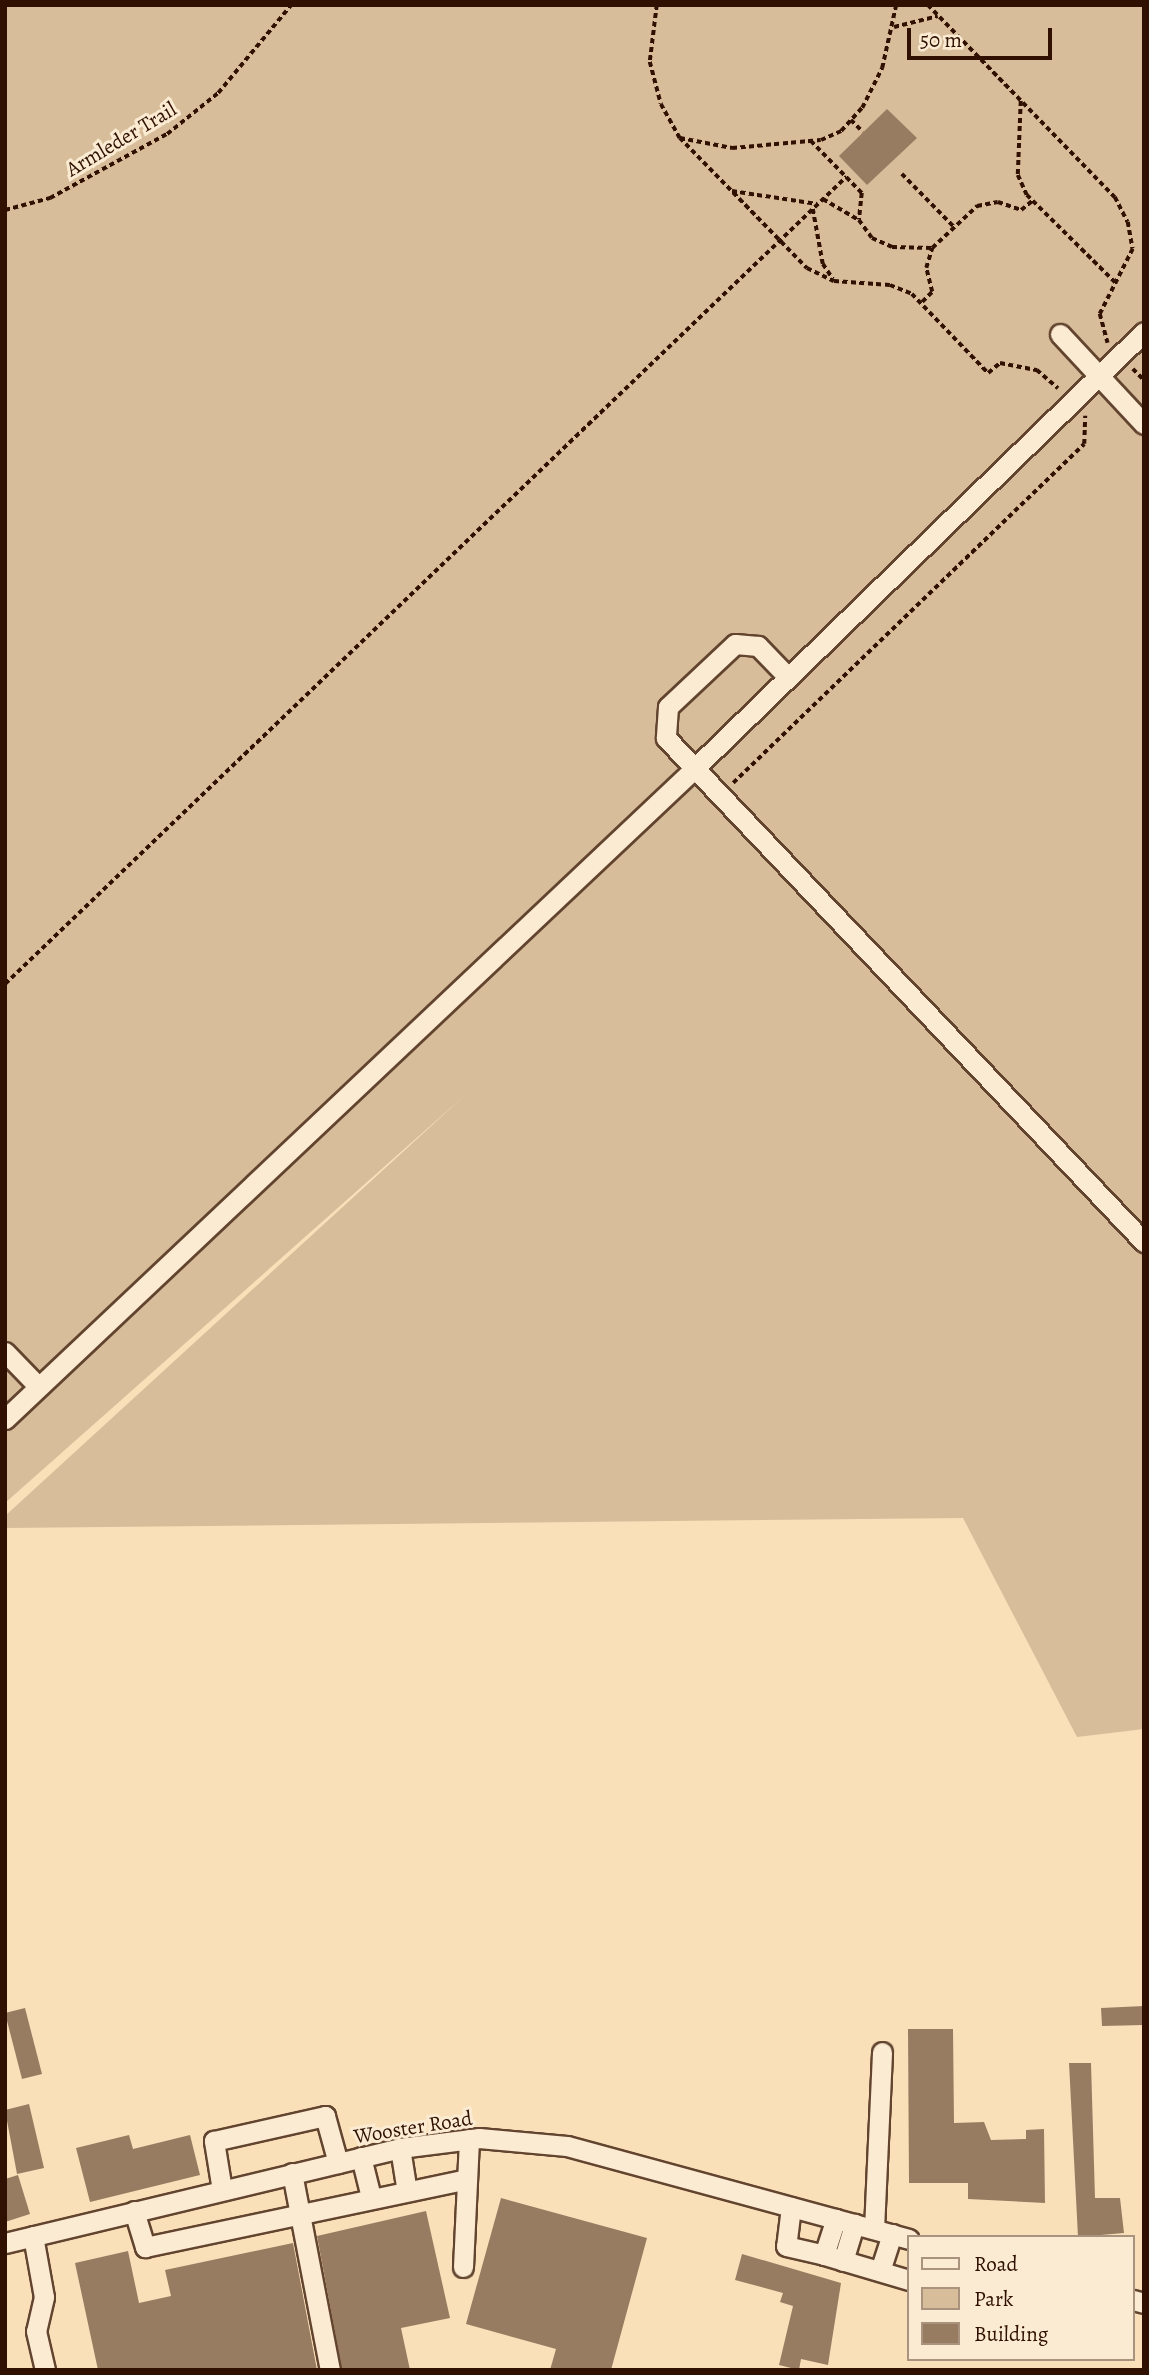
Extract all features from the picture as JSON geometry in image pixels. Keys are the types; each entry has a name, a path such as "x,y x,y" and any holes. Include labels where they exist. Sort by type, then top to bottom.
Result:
{"street":[{"path":"5,1419 694,769 1144,332"},
{"path":"1060,334 1144,424"},
{"path":"787,676 758,646 735,645 668,708 666,738 1144,1242"},
{"path":"5,1352 38,1386"},
{"path":"880,2271 892,2234 882,2052"},
{"path":"222,2190 214,2141 325,2116 338,2162"},
{"path":"463,2267 469,2139"},
{"name":"Wooster Road","path":"5,2243 400,2148 469,2139 567,2146 892,2234"},
{"path":"400,2148 407,2187"},
{"path":"362,2157 370,2194"},
{"path":"292,2173 297,2215 330,2370"},
{"path":"134,2211 145,2247 297,2215 370,2194 467,2179"},
{"path":"791,2207 786,2246 908,2280"},
{"path":"834,2258 845,2221"},
{"path":"33,2236 44,2297 36,2331 45,2370"}],"path":[{"name":"Armleder Trail","path":"5,210 50,198 167,134 218,93 291,5"},
{"path":"657,5 650,62 661,104 680,138 807,268 834,281 890,285 922,302 988,373 1000,363 1037,370 1073,402 1089,424 1084,444 728,788"},
{"path":"680,138 732,148 772,139 811,141 841,131 851,120 882,68 894,27 897,5"},
{"path":"928,5 1115,197 1128,222 1133,249 1100,314 1100,328 1121,356"},
{"path":"894,27 938,16"},
{"path":"1021,101 1018,175 1032,201 1117,283"},
{"path":"851,120 863,132"},
{"path":"811,141 862,193 859,220"},
{"path":"902,174 954,227"},
{"path":"5,985 846,177"},
{"path":"730,190 818,204"},
{"path":"823,199 859,220 872,237 892,247 932,248"},
{"path":"922,302 932,292 926,268 932,248 954,227 987,202 1021,210 1032,201"},
{"path":"813,209 823,264 834,281"}],"green space":[{"path":"5,5 1144,5 1144,1729 1077,1737 963,1518 5,1528 5,1516 464,1096 5,1503"}],"building":[{"path":"887,109 917,138 867,185 839,156"},
{"path":"1144,2006 1144,2025 1102,2026 1101,2008"},
{"path":"25,2008 42,2074 22,2079 5,2013"},
{"path":"908,2029 953,2029 954,2123 984,2122 991,2140 1026,2139 1026,2130 1044,2129 1045,2203 968,2199 968,2183 909,2183"},
{"path":"1069,2063 1091,2063 1095,2198 1120,2198 1124,2233 1078,2235"},
{"path":"29,2104 44,2168 17,2174 5,2110"},
{"path":"129,2135 133,2149 190,2135 200,2175 90,2202 76,2148"},
{"path":"18,2175 30,2214 5,2222 5,2179"},
{"path":"501,2198 647,2238 611,2370 550,2370 556,2349 466,2324"},
{"path":"426,2211 450,2318 401,2328 410,2370 342,2370 317,2236"},
{"path":"293,2243 317,2370 98,2370 75,2263 128,2251 139,2303 171,2296 165,2270"},
{"path":"742,2254 841,2283 828,2365 801,2359 799,2370 779,2365 793,2306 780,2302 783,2293 735,2280"}]}
